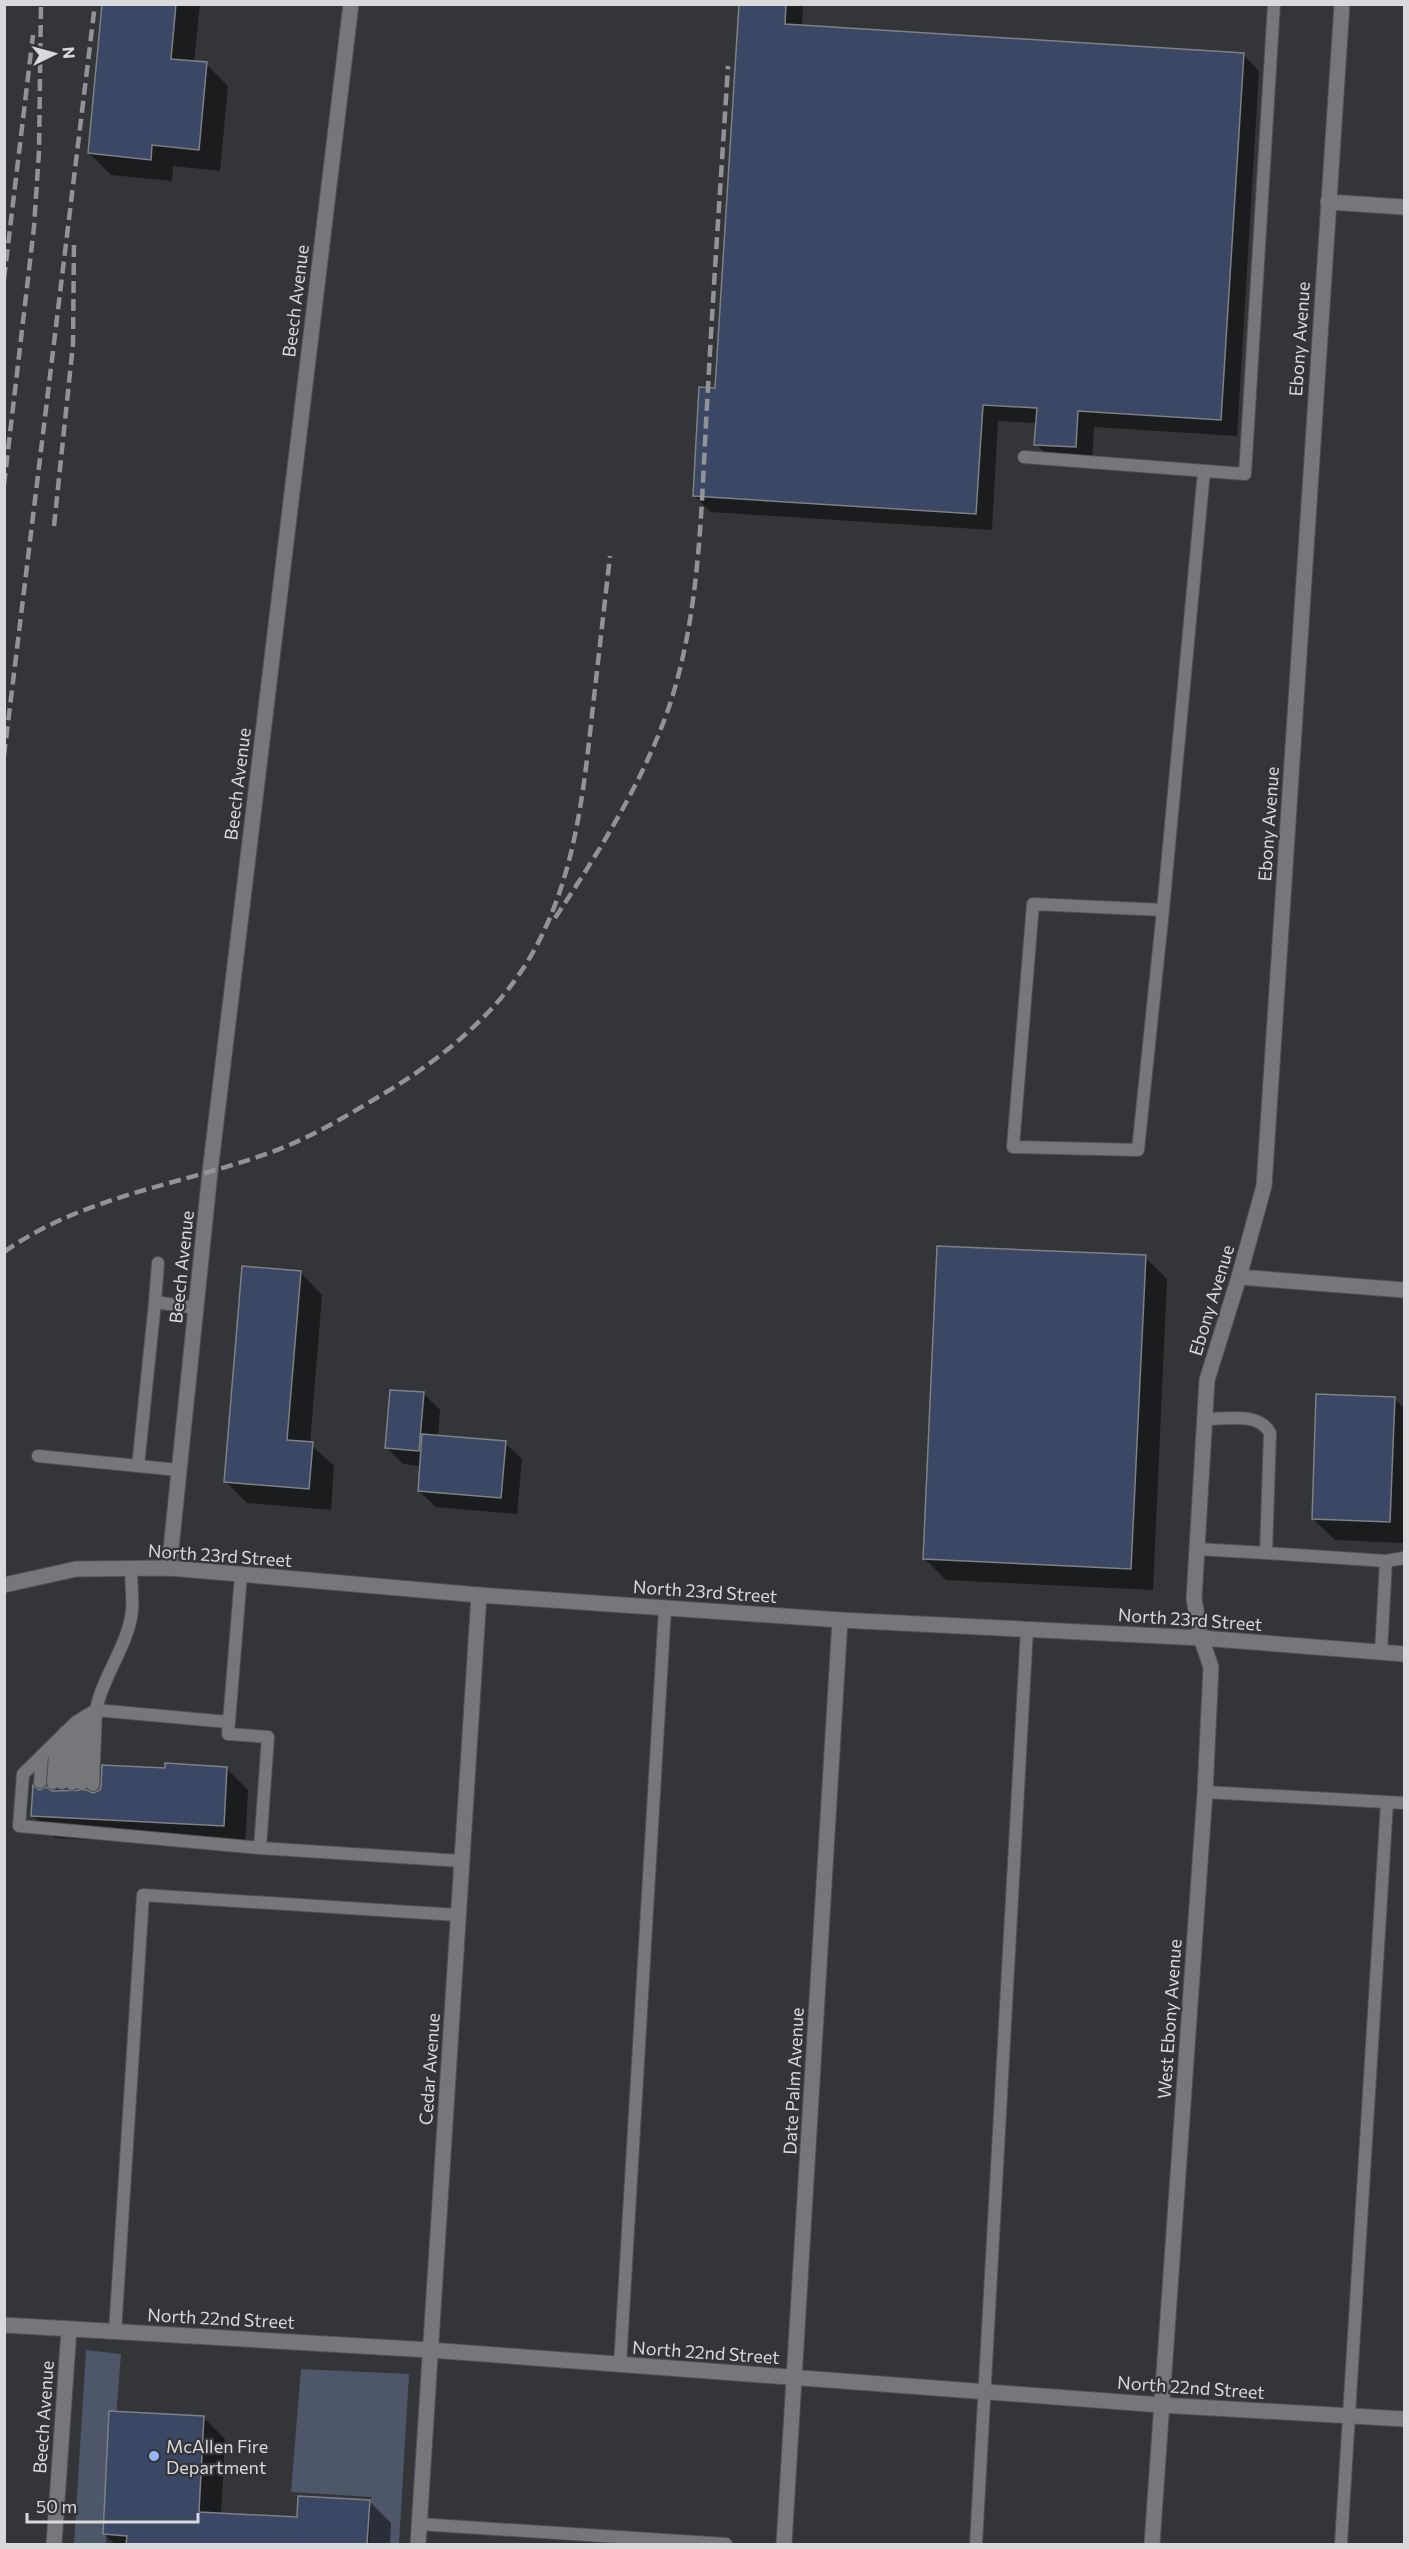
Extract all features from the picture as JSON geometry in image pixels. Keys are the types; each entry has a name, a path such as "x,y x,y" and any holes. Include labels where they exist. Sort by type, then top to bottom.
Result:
{"street":[{"name":"Beech Avenue","path":"169,1568 210,1172 351,4"},
{"name":"Ebony Avenue","path":"1201,1638 1194,1599 1207,1380 1264,1186 1342,4"},
{"path":"1328,202 1404,207"},
{"path":"1239,1277 1404,1290"},
{"name":"North 23rd Street","path":"4,1585 76,1569 169,1568 479,1595 664,1608 840,1620 1201,1638 1404,1654"},
{"name":"Cedar Avenue","path":"418,2544 479,1595"},
{"name":"Date Palm Avenue","path":"784,2544 840,1620"},
{"name":"West Ebony Avenue","path":"1161,2405 1205,1792 1211,1667 1201,1638"},
{"name":"North 22nd Street","path":"4,2325 430,2350 1161,2405 1404,2419"},
{"name":"Beech Avenue","path":"54,2544 69,2329"},
{"path":"1152,2544 1161,2405"}],"lane":[{"path":"1024,457 1245,474 1274,4"},
{"path":"1164,910 1033,904 1013,1147 1138,1150 1164,910 1204,471"},
{"path":"138,1466 158,1263"},
{"path":"155,1302 196,1308"},
{"path":"1205,1419 1256,1419 1265,1424 1270,1433 1266,1553"},
{"path":"38,1456 179,1470"},
{"path":"1197,1550 1386,1561 1404,1558"},
{"path":"1381,1652 1386,1561"},
{"path":"72,1784 86,1715 122,1645 132,1612 130,1568"},
{"path":"241,1575 228,1734 268,1737 260,1848"},
{"path":"620,2365 664,1608"},
{"path":"976,2544 1027,1629"},
{"path":"72,1784 86,1715"},
{"path":"228,1722 86,1715 22,1774 20,1827 64,1824 260,1848 461,1861"},
{"path":"65,1732 72,1784"},
{"path":"56,1742 72,1784"},
{"path":"40,1782 42,1755"},
{"path":"1205,1792 1404,1803"},
{"path":"1341,2544 1387,1803"},
{"path":"115,2332 143,1895 458,1915"},
{"path":"419,2524 605,2540 726,2544"}],"shaded area":[{"path":"86,2350 121,2354 106,2544 74,2544"},
{"path":"301,2369 409,2374 399,2544 369,2544 371,2497 291,2492"}],"building":[{"path":"102,4 176,4 171,59 207,62 199,150 152,145 151,160 88,153"},
{"path":"739,4 786,4 785,24 1244,53 1221,420 1078,411 1076,447 1034,445 1037,408 983,405 976,514 693,496 699,387 715,388"},
{"path":"937,1246 1146,1255 1131,1569 923,1559"},
{"path":"242,1266 301,1271 287,1440 313,1442 309,1489 224,1482"},
{"path":"390,1390 424,1392 419,1451 385,1448"},
{"path":"1316,1394 1395,1397 1390,1522 1312,1519"},
{"path":"422,1434 506,1441 501,1498 418,1491"},
{"path":"165,1763 227,1767 224,1826 31,1816 33,1785 39,1790 46,1787 52,1791 87,1790 93,1793 100,1790 102,1765 165,1768"},
{"name":"McAllen Fire Department","path":"109,2411 204,2416 199,2512 297,2517 298,2496 370,2500 367,2544 126,2544 127,2536 103,2534"}],"railway":[{"path":"4,485 34,227 39,151 41,4"},
{"path":"4,756 95,4"},
{"path":"4,279 33,35"},
{"path":"555,918 604,842 646,762 669,707 688,634 701,520 728,66"},
{"path":"54,526 73,344 74,242"},
{"path":"4,1252 66,1217 269,1153 315,1133 409,1078 469,1032 487,1014 519,975 532,954 558,897 567,868 585,777 610,556"}],"place":[{"name":"McAllen Fire Department","path":"154,2456"}]}
